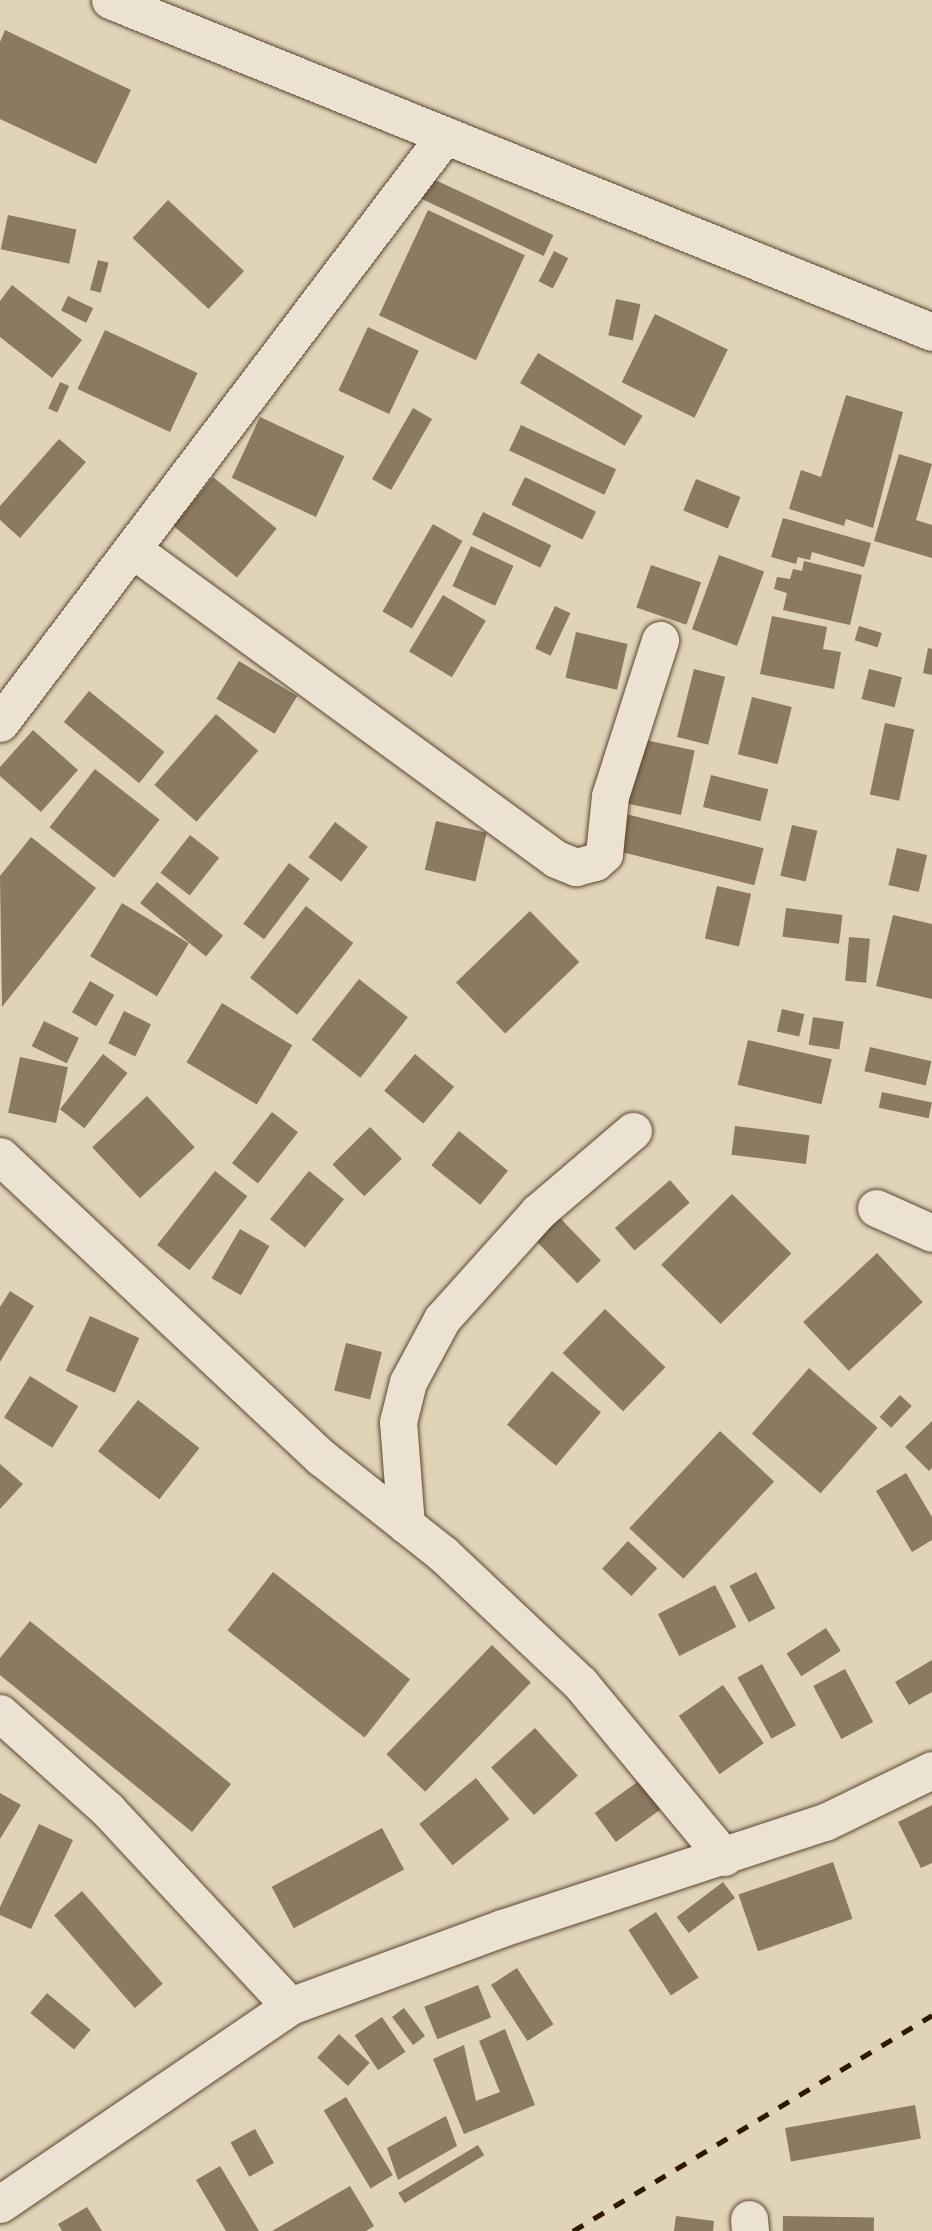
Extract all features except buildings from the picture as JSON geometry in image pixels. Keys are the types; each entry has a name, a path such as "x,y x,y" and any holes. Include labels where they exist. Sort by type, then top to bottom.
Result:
{"street":[{"path":"110,0 443,138 932,332"},
{"path":"0,723 443,138"},
{"path":"132,549 555,859 576,867 595,862 604,854 610,796 660,640"},
{"path":"406,1525 398,1422 408,1382 435,1330 538,1212 633,1131"},
{"path":"0,1156 321,1458 406,1525 580,1683 724,1857"},
{"path":"876,1208 932,1233"},
{"path":"0,1713 107,1809 290,2006"},
{"path":"0,2203 290,2006 502,1928 825,1822 932,1770"}],"railway":[{"path":"573,2231 932,2015"}]}
